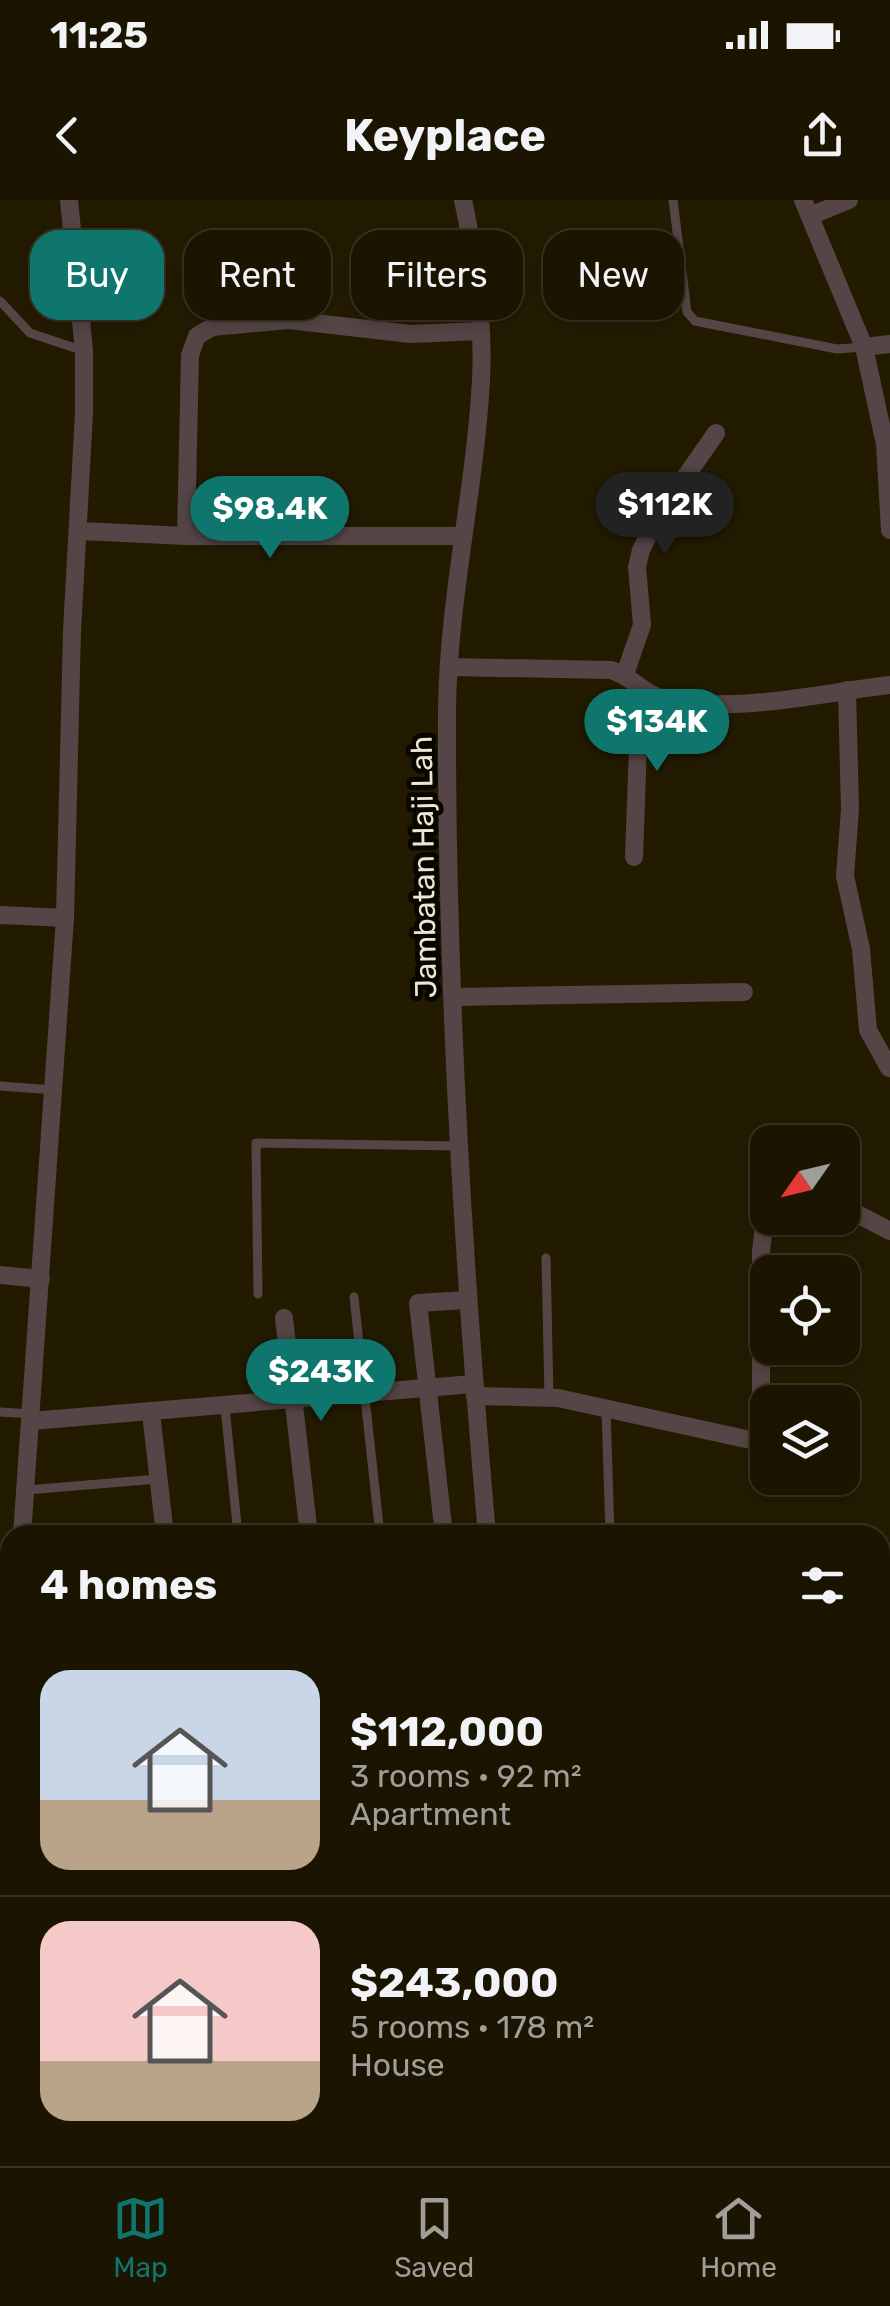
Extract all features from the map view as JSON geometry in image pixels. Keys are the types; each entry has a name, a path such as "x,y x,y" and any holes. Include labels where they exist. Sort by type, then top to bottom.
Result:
{"street":[{"path":"23,1525 66,918 72,632 80,531 84,351 68,200"},
{"name":"Jambatan Haji Lah","path":"464,200 479,275 481,380 450,667 454,998 467,1300 486,1525"},
{"path":"848,200 807,208 864,348 885,444 890,530"},
{"path":"186,536 190,354 197,336 212,326 288,320 411,334 480,331"},
{"path":"864,348 890,344"},
{"path":"625,674 642,626 638,567 641,550 716,433"},
{"path":"80,531 186,536 462,536"},
{"path":"450,667 578,668 625,674 640,690 666,700 727,703 890,685"},
{"path":"634,857 640,690"},
{"path":"846,690 850,809 845,876 861,949 868,1030 889,1068"},
{"path":"0,916 66,918"},
{"path":"454,998 744,992"},
{"path":"860,1215 890,1231"},
{"path":"32,1418 151,1413 426,1388 549,1397 606,1406 755,1441 765,1432 763,1235"},
{"path":"0,1276 41,1280"},
{"path":"443,1525 417,1294 467,1300"},
{"path":"284,1318 308,1525"},
{"path":"151,1413 164,1525"}],"lane":[{"path":"673,200 686,312 695,321 837,348 864,348"},
{"path":"0,302 30,332 84,351"},
{"path":"0,1086 54,1090"},
{"path":"258,1294 256,1143 460,1146"},
{"path":"546,1258 549,1397"},
{"path":"354,1297 379,1525"},
{"path":"225,1406 237,1525"},
{"path":"606,1406 610,1525"},
{"path":"0,1412 32,1418"},
{"path":"26,1490 158,1478"}]}
